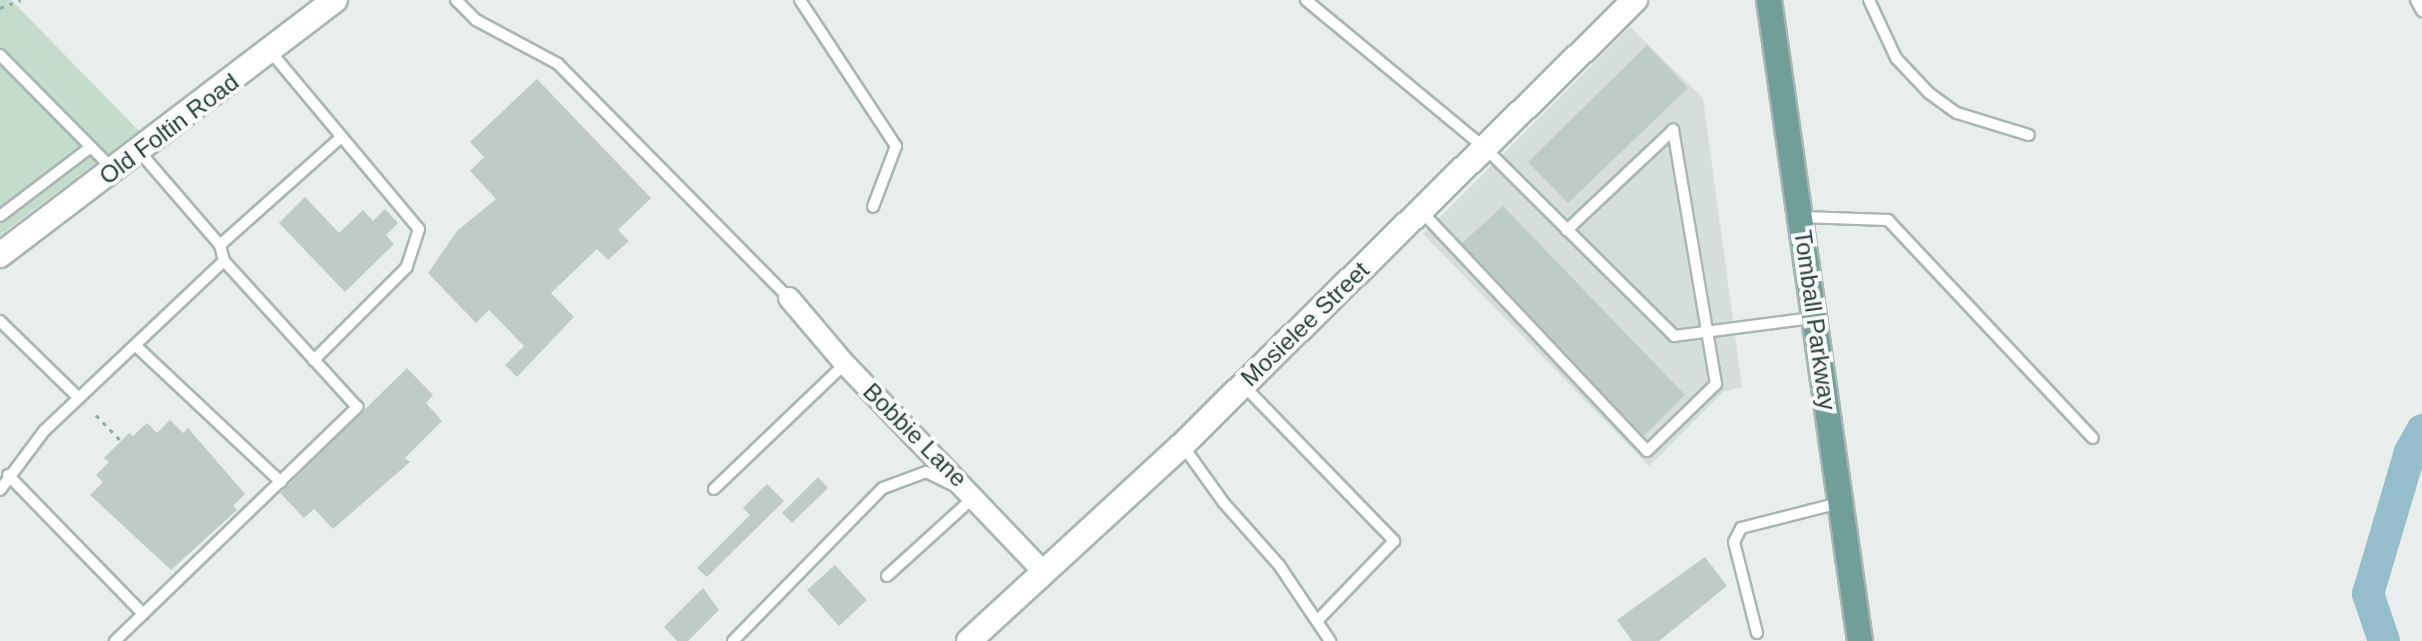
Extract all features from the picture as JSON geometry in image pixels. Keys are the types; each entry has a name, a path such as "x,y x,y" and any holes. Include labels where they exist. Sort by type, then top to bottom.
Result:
{"main road":[{"name":"Tomball Parkway","path":"1769,0 1860,641"}],"street":[{"name":"Old Foltin Road","path":"0,255 335,0"},
{"name":"Mosielee Street","path":"969,641 1042,570 1182,445 1635,0"},
{"name":"Bobbie Lane","path":"789,298 845,364 975,495 1042,570"}],"lane":[{"path":"456,0 476,20 558,64 789,298"},
{"path":"800,0 896,146 873,207"},
{"path":"1306,0 1485,148 1674,336 1815,317"},
{"path":"1869,0 1896,58 1929,93 1957,113 2029,135"},
{"path":"2416,0 2422,11"},
{"path":"270,51 419,229 407,267 314,360"},
{"path":"0,55 114,170"},
{"path":"1421,210 1432,228 1647,451 1716,384 1711,333 1673,130 1567,230"},
{"path":"220,245 340,138"},
{"path":"0,216 91,147"},
{"path":"115,641 357,407 224,261 220,245 138,151"},
{"path":"1801,217 1888,220 2093,438"},
{"path":"0,490 8,475 79,398 224,261"},
{"path":"0,321 79,398"},
{"path":"135,345 281,482"},
{"path":"714,489 845,364"},
{"path":"1243,385 1394,541 1318,620"},
{"path":"1182,445 1318,620 1330,641"},
{"path":"733,641 883,488 926,472 975,495 887,576"},
{"path":"8,475 143,614"},
{"path":"1757,633 1734,542 1741,528 1841,502"}],"path":[{"path":"0,8 21,0"},
{"path":"96,415 121,441"}],"shaded area":[{"path":"1630,27 1703,98 1742,387 1723,392 1649,466 1423,234"}],"green space":[{"path":"0,0 11,0 139,131 0,235"}],"building":[{"path":"1647,45 1688,88 1568,203 1528,162"},
{"path":"537,79 651,198 618,230 629,241 608,260 597,249 551,293 574,317 517,377 505,365 524,346 489,310 476,323 428,273 457,231 496,199 470,171 484,157 470,142"},
{"path":"305,197 339,233 363,210 373,221 385,209 398,223 386,235 394,244 345,292 279,223"},
{"path":"1503,206 1685,395 1644,436 1462,243"},
{"path":"407,368 433,395 426,403 442,421 405,458 410,462 333,529 314,509 304,518 280,493"},
{"path":"170,420 183,433 188,428 245,494 233,506 237,510 171,570 90,495 103,482 96,475 109,462 104,458 129,433 133,436 147,423 157,433"},
{"path":"818,477 828,488 792,523 782,513"},
{"path":"767,484 784,501 707,577 697,568 750,515 743,508"},
{"path":"1705,557 1727,586 1659,641 1632,641 1617,620"},
{"path":"835,565 867,600 839,626 807,590"},
{"path":"703,588 719,610 688,641 677,641 664,627"}],"waterway":[{"path":"2384,641 2368,594 2410,452 2422,430"}]}
